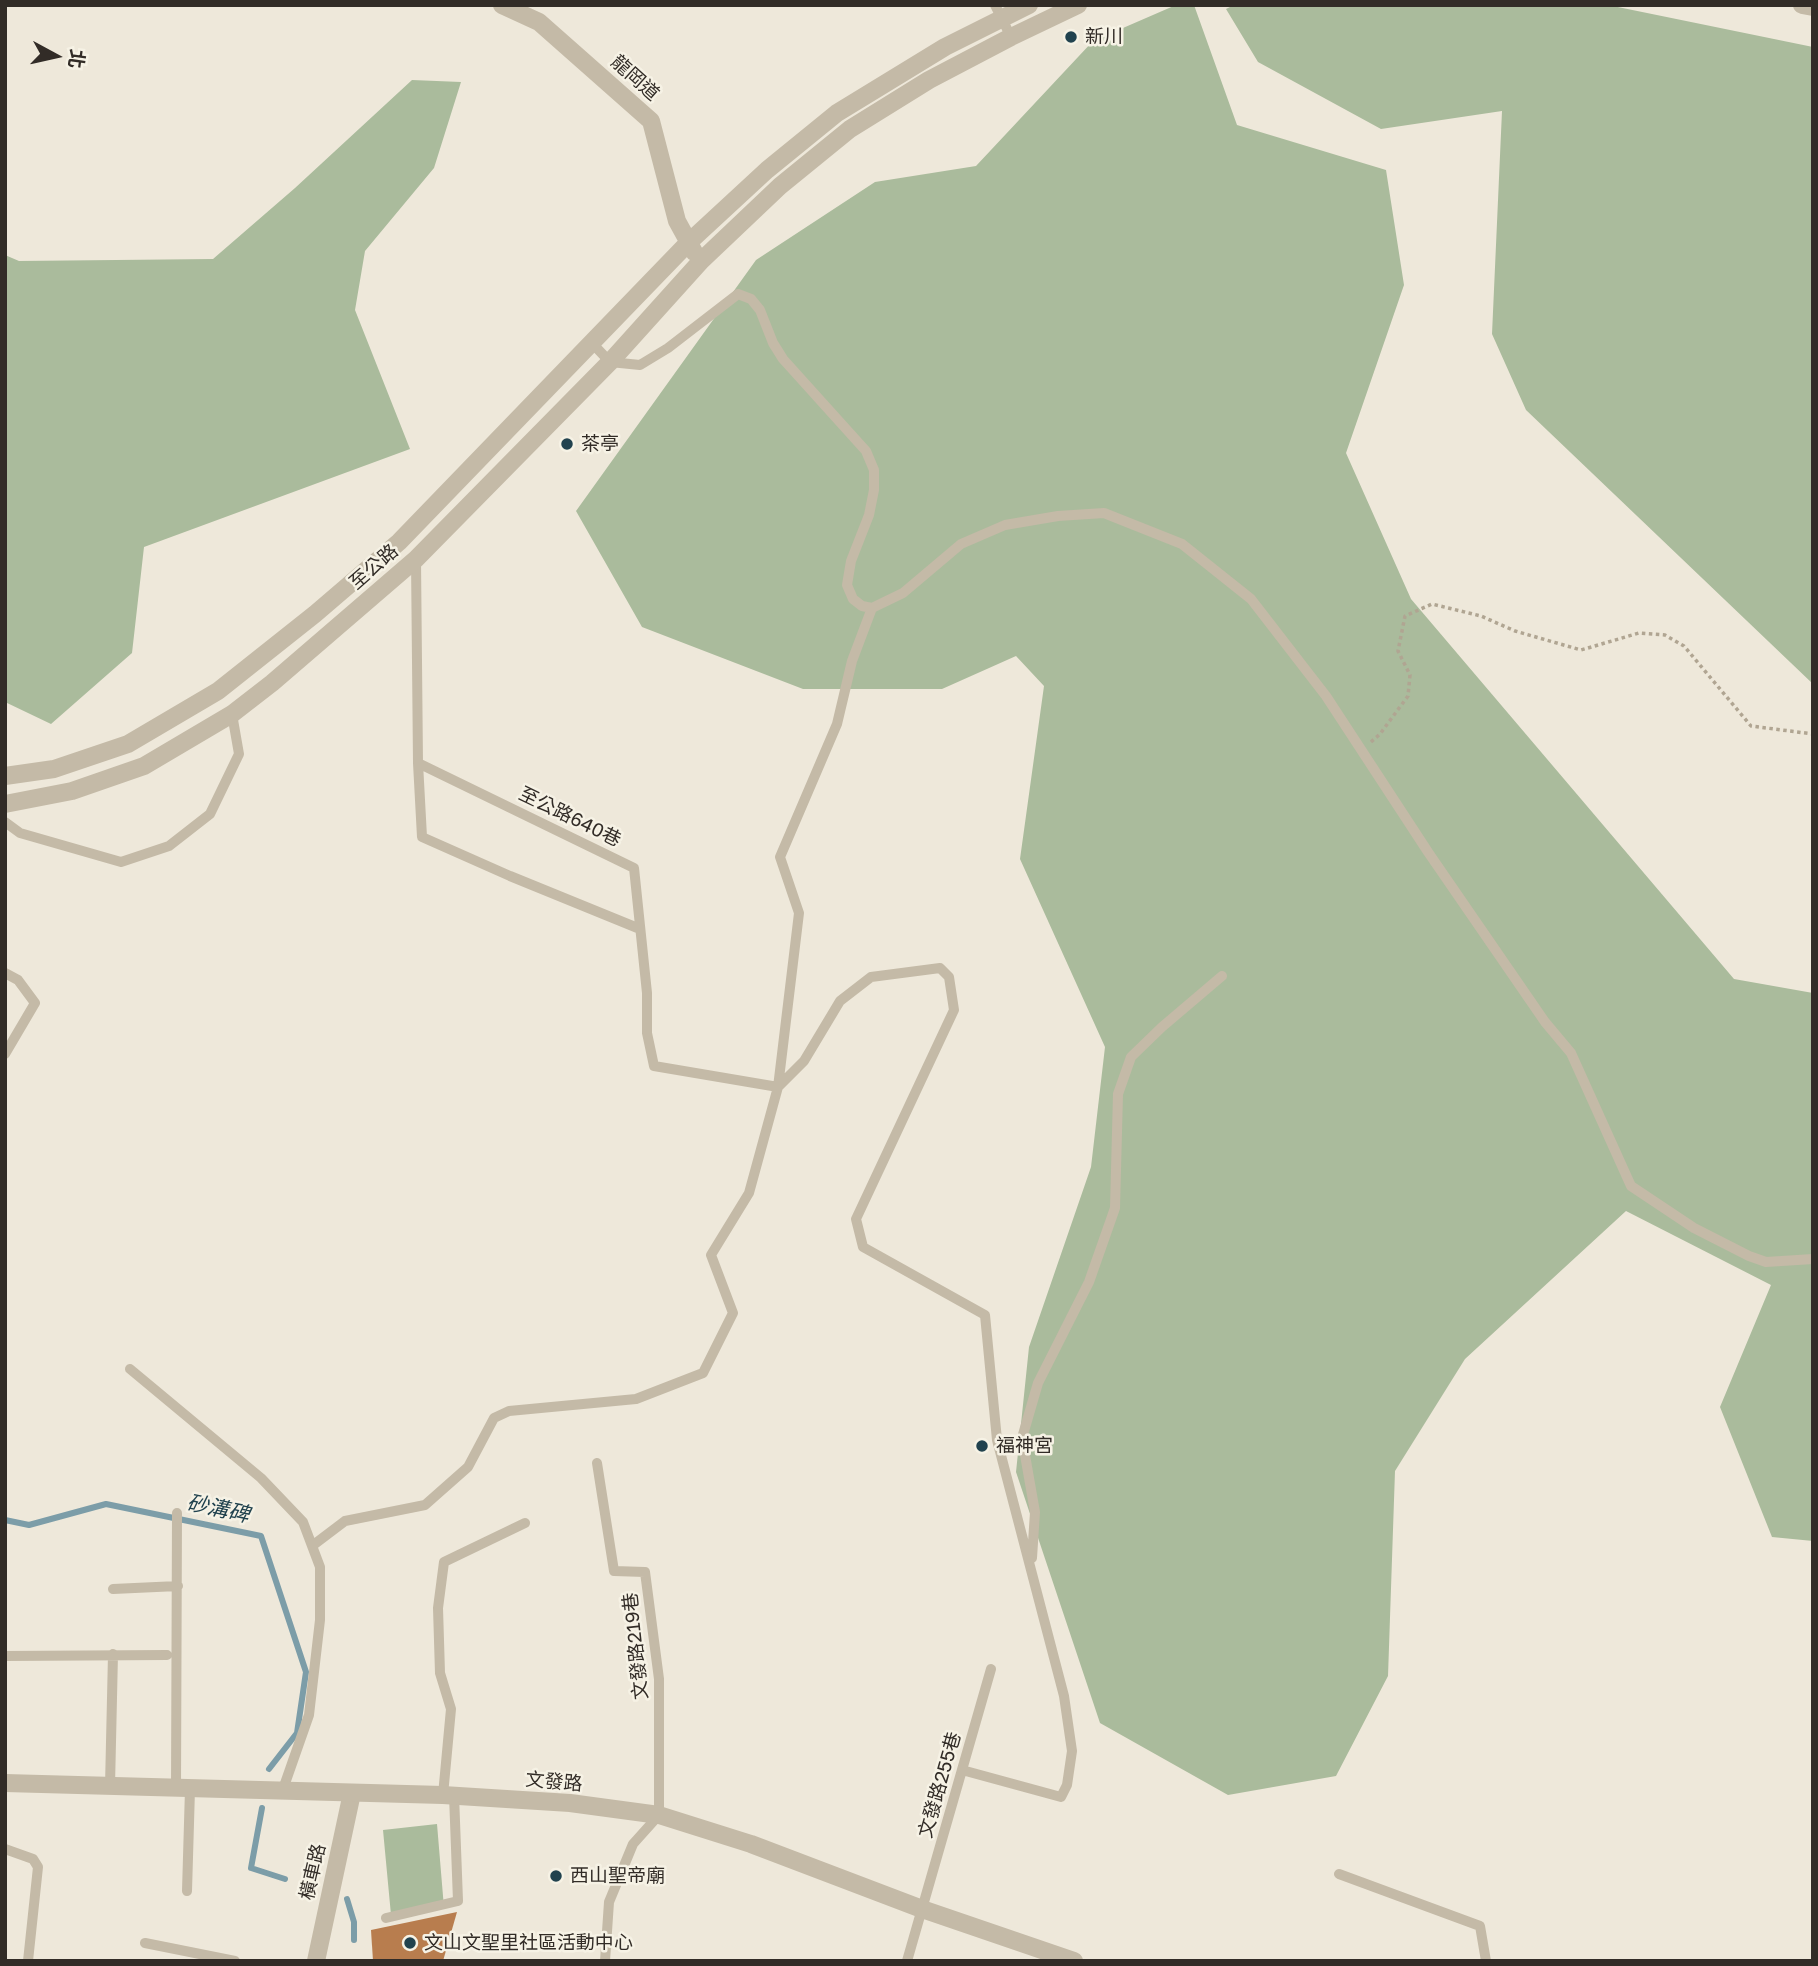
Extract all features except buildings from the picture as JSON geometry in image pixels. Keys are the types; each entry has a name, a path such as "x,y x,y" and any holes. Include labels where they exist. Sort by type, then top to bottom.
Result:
{"street":[{"name":"龍岡道","path":"502,5 540,22 651,121 677,221 701,261"},
{"path":"526,5 540,22"},
{"name":"至公路","path":"5,776 54,769 128,744 218,691 315,614 399,542 688,243 767,170 837,113 999,12 1029,5"},
{"name":"至公路","path":"5,804 72,791 144,766 232,714 416,559 610,362 701,261 780,187 850,129 929,80 1078,5"},
{"path":"1801,5 1813,7"},
{"path":"399,542 416,559"},
{"path":"218,691 232,714"},
{"name":"文發路","path":"5,1783 448,1795 570,1803 659,1815 751,1844 922,1909 1074,1961"},
{"name":"橫車路","path":"316,1961 352,1793"}],"lane":[{"path":"999,12 1010,37"},
{"path":"592,342 610,362 640,365 668,348 738,294 751,299 761,310 773,343 783,359 866,451 874,470 874,490 869,515 851,561 847,585 853,599 862,606 872,608 904,593 961,544 1005,525 1058,516 1104,513 1182,544 1251,599 1326,696 1511,973 1571,1054 1631,1186 1693,1228 1749,1256 1766,1262 1813,1259"},
{"path":"416,559 418,762 422,837 509,876 640,929"},
{"path":"312,1546 345,1521 425,1505 468,1467 494,1418 509,1411 636,1399 703,1373 733,1313 711,1255 749,1193 778,1087 799,914 780,857 838,723 852,661 872,608"},
{"path":"5,822 20,833 121,862 169,846 210,814 239,754 232,714"},
{"name":"至公路640巷","path":"418,762 634,868 647,993 647,1033 654,1066 778,1087"},
{"path":"778,1087 804,1061 840,1002 871,977 940,968 949,977 954,1010 856,1219 863,1247 985,1315 997,1440 1064,1696 1072,1751 1068,1785 1061,1797 962,1770"},
{"path":"5,973 18,980 35,1003 5,1054"},
{"path":"1031,1569 1035,1512 1022,1438 1038,1383 1089,1282 1115,1208 1118,1094 1131,1057 1161,1027 1222,976"},
{"path":"130,1369 261,1478 303,1522 320,1567 320,1620 309,1715 282,1791"},
{"name":"文發路219巷","path":"597,1464 614,1571 645,1572 659,1679 659,1815"},
{"path":"177,1513 187,1891"},
{"path":"386,1918 458,1901 448,1795 451,1709 440,1673 438,1608 444,1562 525,1523"},
{"path":"113,1589 178,1586"},
{"path":"110,1786 113,1654"},
{"path":"5,1656 167,1654"},
{"name":"文發路255巷","path":"907,1961 991,1670"},
{"path":"605,1961 609,1902 633,1844 659,1815"},
{"path":"5,1849 33,1859 38,1867 28,1961"},
{"path":"1339,1874 1480,1926 1486,1961"},
{"path":"145,1943 235,1961"}],"path":[{"path":"1361,750 1380,734 1408,696 1410,675 1398,651 1405,616 1432,604 1481,616 1514,631 1581,650 1639,633 1665,635 1684,646 1751,726 1813,734"}],"green space":[{"path":"1176,5 1194,5 1237,125 1386,170 1404,285 1346,453 1411,599 1734,979 1813,993 1813,1541 1772,1537 1720,1407 1771,1285 1626,1211 1465,1359 1395,1471 1388,1676 1336,1776 1228,1795 1100,1723 1016,1472 1029,1347 1091,1167 1105,1047 1020,859 1044,686 1016,656 942,689 803,689 642,627 576,511 756,260 875,182 976,166 1093,41"},
{"path":"1234,5 1608,5 1813,47 1813,684 1526,410 1492,334 1502,111 1381,129 1258,62 1226,9"},
{"path":"412,80 461,82 434,168 365,251 355,310 410,449 144,547 132,653 51,724 5,702 5,255 19,261 213,259"},
{"path":"437,1824 444,1908 391,1915 383,1830"}],"waterway":[{"name":"砂溝碑","path":"5,1520 29,1525 106,1504 261,1536 306,1672 297,1733 269,1769"},
{"name":"砂溝碑","path":"262,1808 251,1868 285,1879"},
{"name":"砂溝碑","path":"347,1899 354,1922 354,1940"}],"place":[{"name":"新川","path":"1071,37"},
{"name":"茶亭","path":"567,444"},
{"name":"福神宮","path":"982,1446"},
{"name":"西山聖帝廟","path":"556,1876"},
{"name":"文山文聖里社區活動中心","path":"410,1943"}]}
